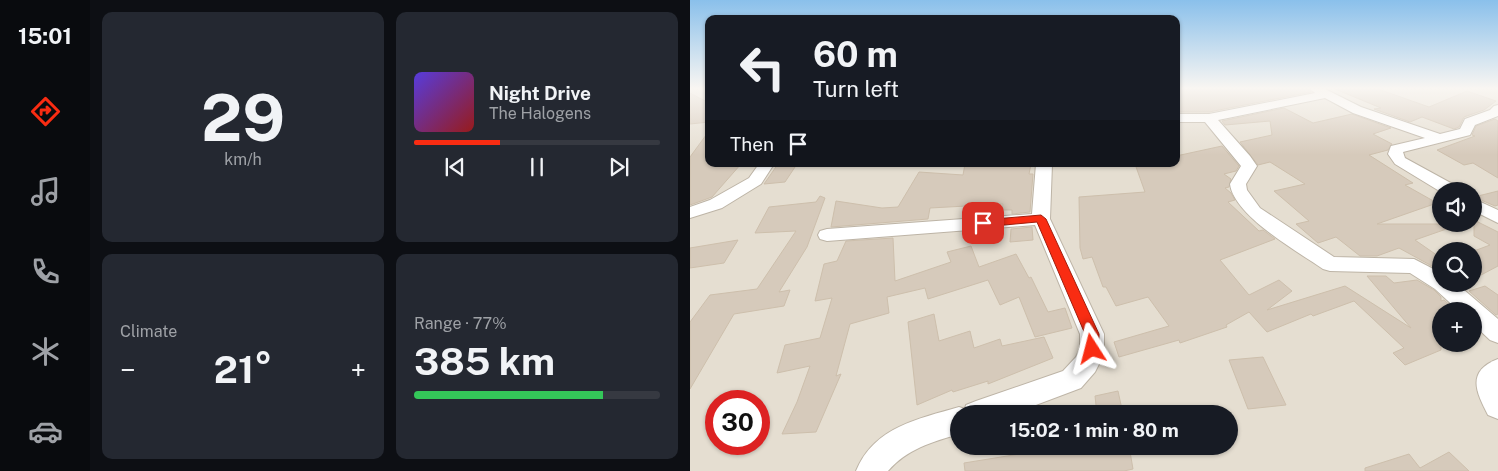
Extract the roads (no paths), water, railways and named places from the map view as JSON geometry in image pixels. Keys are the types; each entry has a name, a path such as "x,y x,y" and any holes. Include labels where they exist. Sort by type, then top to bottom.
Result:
{"street":[{"path":"1180,118 1209,118 1244,111"},
{"path":"1360,111 1441,139"},
{"path":"1436,182 1400,161 1395,154 1396,149 1465,132 1470,122 1497,112"},
{"path":"1209,118 1246,159 1249,166 1238,184 1239,190 1254,212 1330,264 1414,266 1432,277"},
{"path":"690,213 716,204 755,181 764,167"},
{"path":"1001,405 1072,380 1086,364 1092,349 1092,334 1041,219 1044,167"},
{"path":"1482,209 1498,218"},
{"path":"827,235 1041,219"},
{"path":"1452,292 1498,333"},
{"path":"1498,370 1490,376 1489,390 1498,406"},
{"path":"871,471 875,461 894,444 950,423"}]}
